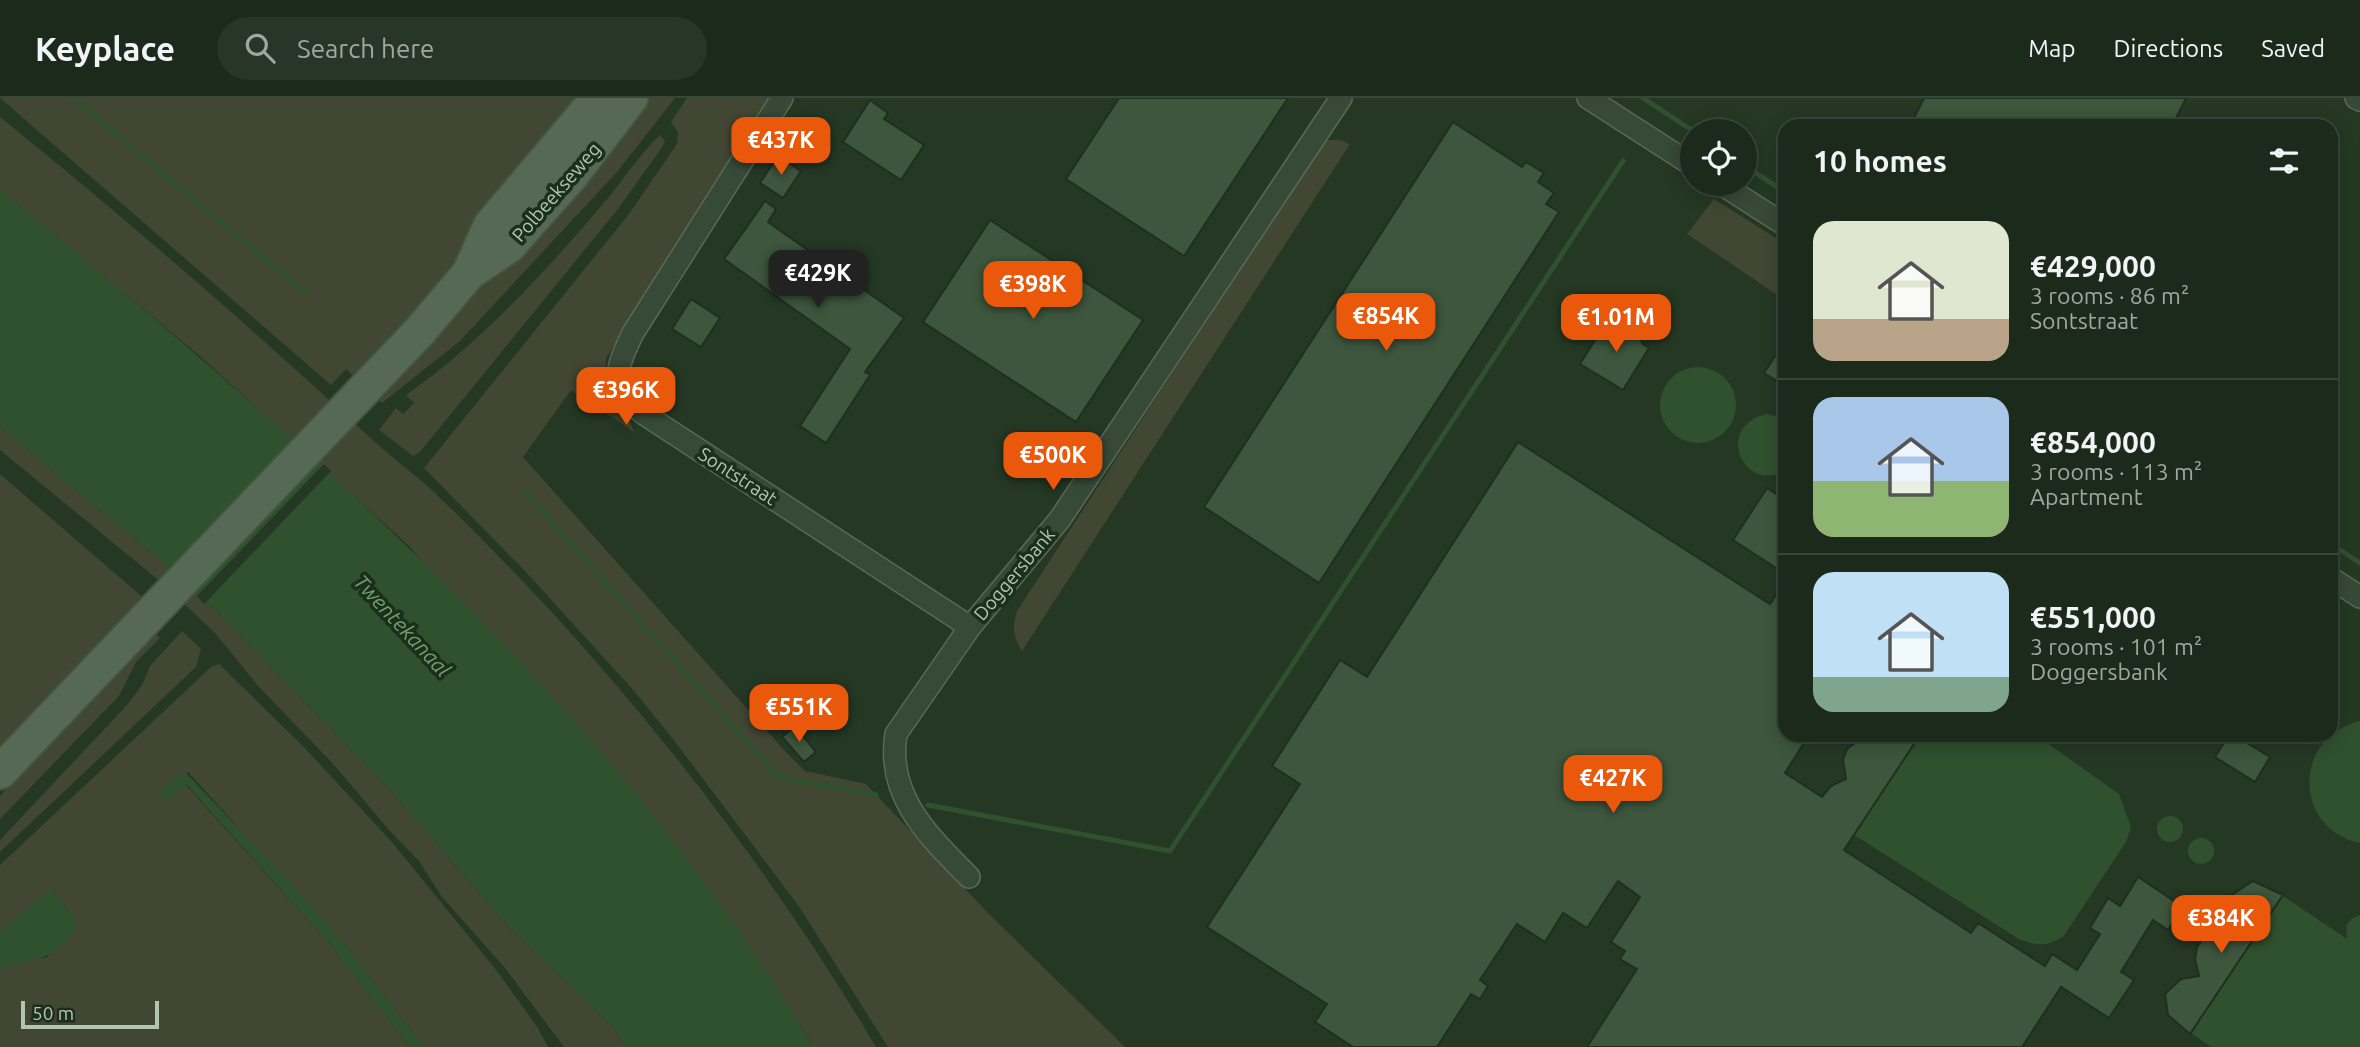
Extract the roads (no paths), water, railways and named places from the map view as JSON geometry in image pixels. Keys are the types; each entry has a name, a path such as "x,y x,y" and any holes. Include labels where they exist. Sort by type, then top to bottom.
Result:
{"main road":[{"name":"Polbeekseweg","path":"0,772 420,331 469,272 490,226 598,98"},
{"name":"Polbeekseweg","path":"469,272 509,246 572,175 631,98"}],"street":[{"name":"Sontstraat","path":"782,98 633,333 619,362 618,386 631,404 644,414 970,627"},
{"name":"Doggersbank","path":"969,877 919,825 900,793 893,752 896,734 970,627 1060,519 1341,98"},
{"path":"1588,98 1680,157"},
{"path":"1740,196 1778,221"},
{"path":"2338,583 2360,597"}],"water":[{"name":"Twentekanaal","path":"0,189 227,381 338,481 445,584 547,691 643,803 733,921 813,1047 626,1047 614,1028 508,926 392,792 195,589 0,427"},
{"path":"1698,367 1712,370 1725,378 1733,391 1736,405 1733,419 1725,432 1712,440 1698,443 1684,440 1671,432 1663,419 1660,405 1663,391 1671,378 1684,370"},
{"path":"1767,414 1778,417 1778,473 1769,475 1756,473 1746,466 1740,455 1738,443 1742,431 1751,421"},
{"path":"2360,721 2360,843 2338,834 2322,820 2312,802 2309,782 2313,763 2325,742 2338,742 2338,730"},
{"path":"1915,742 2046,742 2119,794 2131,827 2126,842 2063,937 2041,944 2019,939 1854,835"},
{"path":"184,771 295,887 346,946 424,1047 410,1047 328,942 186,784 167,801 161,798 161,790"},
{"path":"2170,816 2179,820 2183,829 2179,838 2170,842 2161,838 2157,829 2161,820"},
{"path":"2201,838 2210,842 2214,851 2210,860 2201,864 2192,860 2188,851 2192,842"},
{"path":"52,890 78,923 71,934 64,943 46,956 0,967 0,931"},
{"path":"2283,896 2347,939 2346,926 2351,919 2360,915 2360,1047 2211,1047 2191,1033"}],"waterway":[{"path":"73,98 306,293"},
{"path":"1643,98 1680,122"},
{"path":"928,805 1170,851 1623,161"},
{"path":"1757,174 1778,187"},
{"path":"525,492 778,777 876,795"},
{"path":"2338,549 2360,563"}]}
